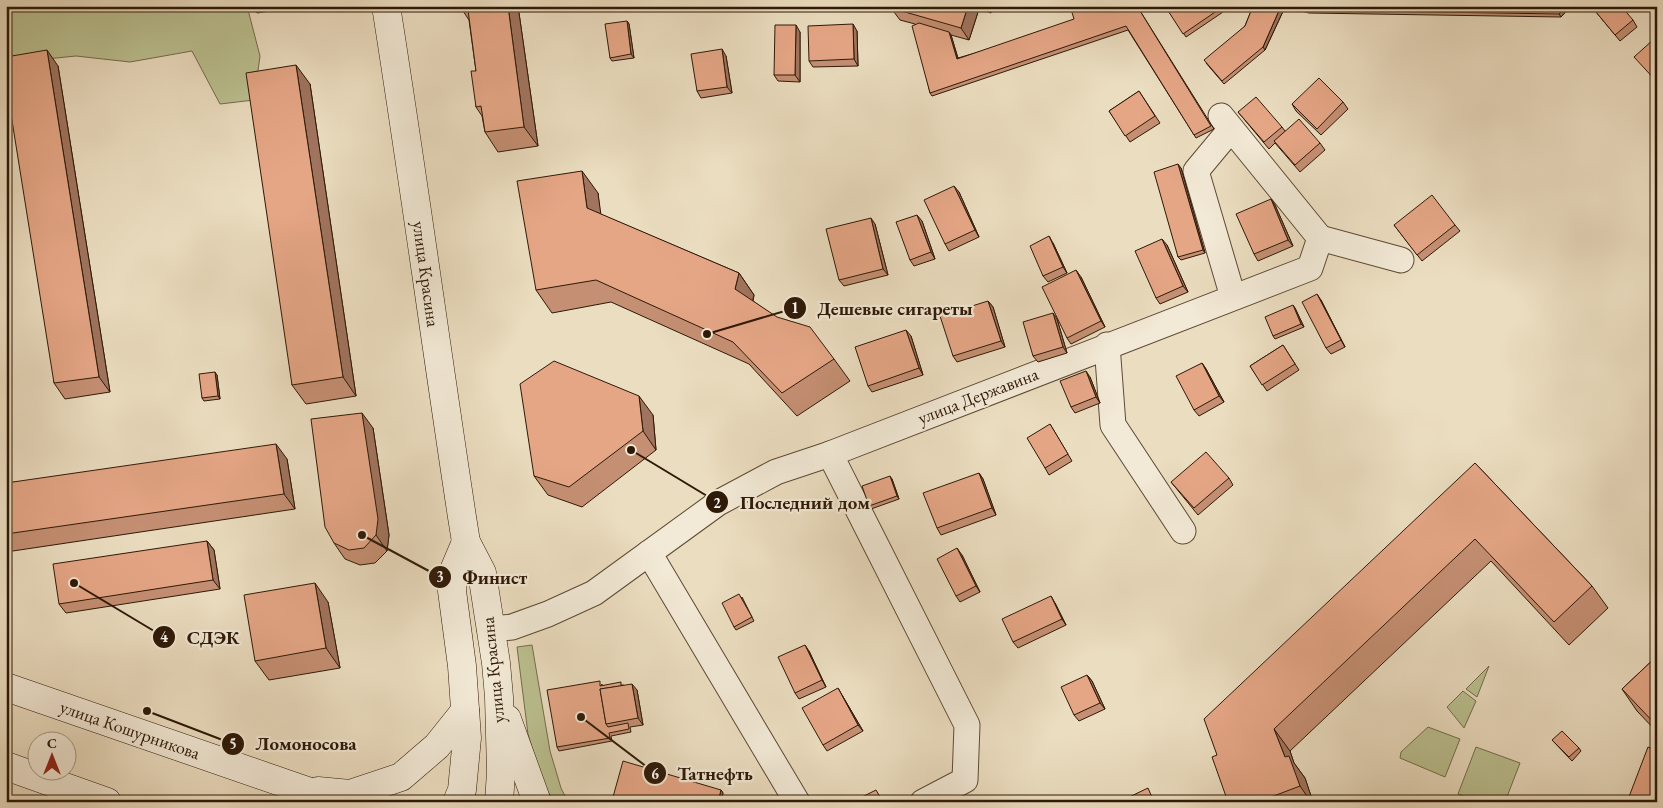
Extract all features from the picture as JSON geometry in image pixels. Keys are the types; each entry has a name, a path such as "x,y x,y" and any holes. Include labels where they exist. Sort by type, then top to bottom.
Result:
{"main road":[{"name":"улица Красина","path":"386,6 466,542 482,573 490,629 499,697 501,772 499,802"},
{"name":"улица Красина","path":"457,802 462,790 467,738 462,666 452,591 452,575 466,542"},
{"name":"улица Кошурникова","path":"6,687 339,802"},
{"path":"499,697 537,802"},
{"path":"303,789 350,794 401,777 437,746 465,711"},
{"path":"6,766 107,802"}],"street":[{"path":"1233,298 1196,172 1226,122 1320,238 1401,260"},
{"name":"улица Державина","path":"490,629 512,627 548,614 594,593 718,503 776,472 830,454 1310,268 1320,238"},
{"path":"1107,346 1113,425 1183,531"},
{"path":"830,454 967,725 965,780 923,802"},
{"path":"649,553 797,802"}],"green space":[{"path":"6,6 247,6 260,56 254,100 220,104 192,51 130,62 76,56 16,62 6,41"},
{"path":"532,645 550,751 561,788 568,802 555,802 543,785 528,734 517,647"},
{"path":"1489,666 1477,697 1466,689"},
{"path":"1463,691 1476,701 1464,728 1447,707"},
{"path":"1428,727 1460,739 1445,777 1400,758 1401,752"},
{"path":"1476,747 1520,763 1505,802 1478,802 1458,794"}],"building":[{"path":"462,6 508,6 524,127 485,132 481,106 476,107 471,71 476,71 468,10 463,11"},
{"path":"892,6 968,6 961,28 891,8"},
{"path":"1070,6 1137,6 1211,126 1194,135 1126,26 930,93 912,26 919,23 949,32 957,59 1074,19"},
{"path":"1165,6 1220,6 1221,8 1183,34"},
{"path":"1253,6 1281,6 1263,47 1222,81 1204,60 1245,26"},
{"path":"1293,6 1566,6 1559,14 1306,10"},
{"path":"1603,6 1621,6 1633,20 1615,35 1596,12"},
{"path":"627,21 631,54 610,58 605,24"},
{"path":"853,24 854,59 809,61 808,26"},
{"path":"775,25 796,25 795,75 774,75"},
{"path":"1654,39 1657,42 1657,82 1634,57"},
{"path":"722,49 727,87 697,91 691,54"},
{"path":"47,50 99,377 54,383 6,83 6,57"},
{"path":"296,65 343,377 292,385 246,73"},
{"path":"1319,78 1343,102 1317,129 1292,104"},
{"path":"1139,91 1155,116 1125,136 1109,111"},
{"path":"1256,97 1282,127 1264,142 1238,112"},
{"path":"1299,119 1320,143 1295,165 1274,141"},
{"path":"1178,164 1203,250 1178,257 1154,172"},
{"path":"582,171 587,208 739,273 735,289 777,317 810,327 834,359 782,393 733,342 596,280 536,290 517,181"},
{"path":"954,186 975,230 945,244 924,200"},
{"path":"1432,195 1455,225 1417,255 1394,225"},
{"path":"1271,199 1288,240 1254,254 1236,214"},
{"path":"917,215 931,252 910,260 896,222"},
{"path":"871,218 883,269 839,280 826,229"},
{"path":"1049,236 1063,267 1043,276 1030,246"},
{"path":"1162,239 1183,286 1156,298 1135,251"},
{"path":"1076,270 1101,321 1067,338 1042,287"},
{"path":"1317,294 1341,340 1326,348 1302,302"},
{"path":"988,301 1001,341 953,356 940,316"},
{"path":"1293,305 1301,324 1273,336 1265,317"},
{"path":"1053,313 1063,347 1033,356 1023,322"},
{"path":"906,330 919,368 868,386 855,347"},
{"path":"1283,345 1295,364 1262,385 1250,366"},
{"path":"554,361 639,396 643,431 569,487 534,476 520,384"},
{"path":"1202,363 1219,396 1194,410 1176,376"},
{"path":"1086,371 1096,397 1071,407 1060,381"},
{"path":"215,372 218,396 202,398 199,374"},
{"path":"362,413 378,519 376,535 364,548 349,550 334,543 325,527 311,419"},
{"path":"1050,424 1068,454 1045,468 1027,438"},
{"path":"276,444 284,494 6,534 6,483"},
{"path":"1206,452 1229,478 1194,508 1171,482"},
{"path":"1475,463 1592,586 1554,622 1475,539 1274,729 1285,757 1289,756 1300,786 1258,802 1228,802 1212,757 1217,755 1204,719"},
{"path":"979,473 992,508 937,528 923,493"},
{"path":"890,476 897,496 869,506 862,486"},
{"path":"207,541 213,580 59,604 53,564"},
{"path":"957,548 976,586 956,596 937,559"},
{"path":"315,583 326,648 255,661 244,595"},
{"path":"739,594 752,617 734,627 722,603"},
{"path":"1051,596 1062,619 1013,642 1002,619"},
{"path":"805,645 822,680 795,693 778,657"},
{"path":"1657,656 1657,726 1622,689"},
{"path":"1087,675 1100,703 1074,715 1061,687"},
{"path":"600,681 600,686 621,682 621,686 600,689 608,727 628,723 629,729 609,733 610,738 557,747 547,690"},
{"path":"632,684 638,718 606,724 600,689"},
{"path":"838,688 858,725 823,745 802,708"},
{"path":"1562,731 1579,748 1569,757 1552,740"},
{"path":"1648,747 1657,751 1657,802 1627,802"},
{"path":"623,761 721,790 718,802 627,802 613,797"},
{"path":"1148,788 1154,802 1121,802 1121,801"},
{"path":"876,790 883,802 864,802 862,797"}],"place":[{"name":"Дешевые сигареты","path":"707,334"},
{"name":"Последний дом","path":"631,450"},
{"name":"Финист","path":"362,535"},
{"name":"СДЭК","path":"74,583"},
{"name":"Ломоносова","path":"147,711"},
{"name":"Татнефть","path":"581,717"}]}
